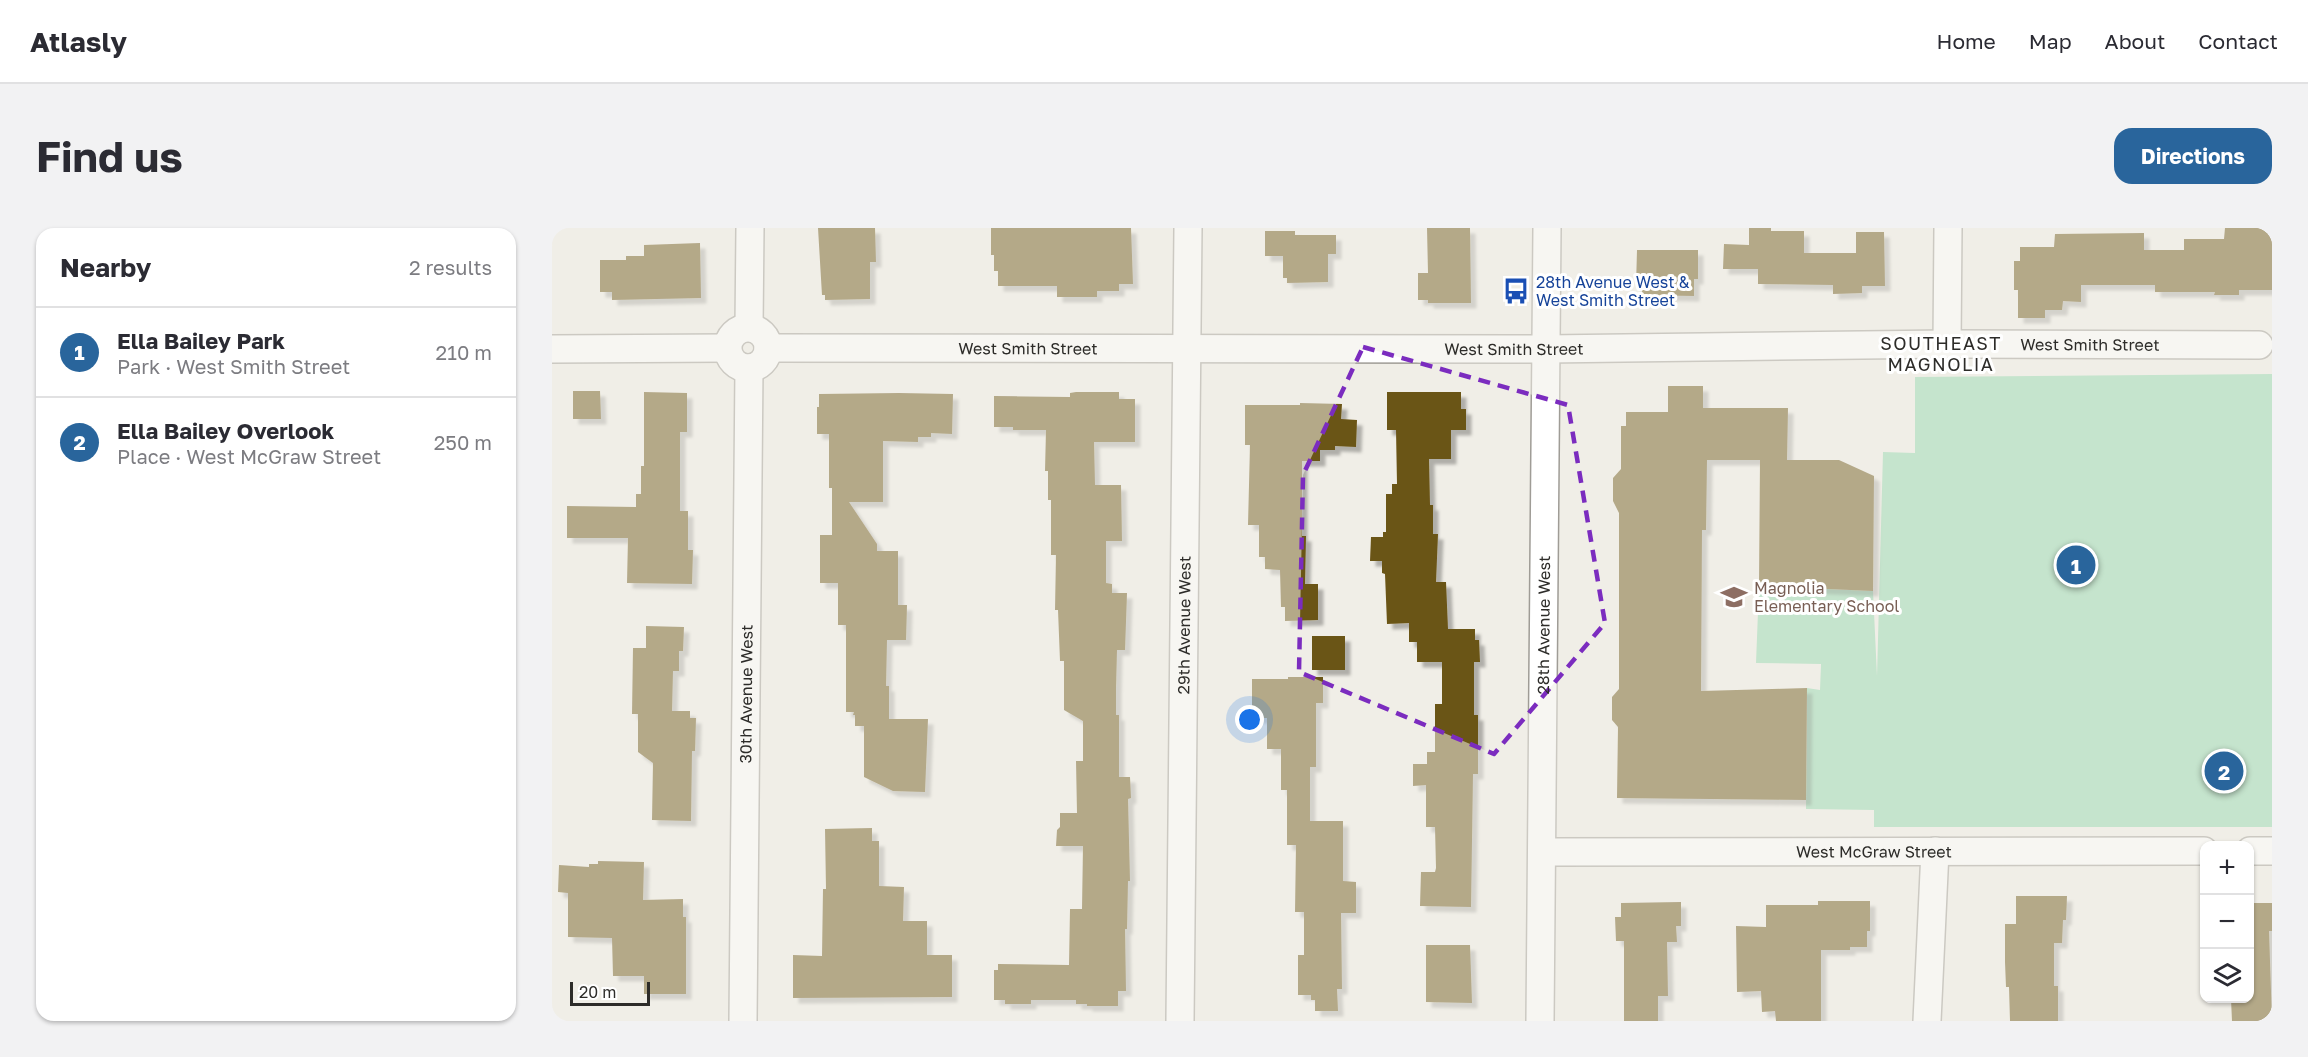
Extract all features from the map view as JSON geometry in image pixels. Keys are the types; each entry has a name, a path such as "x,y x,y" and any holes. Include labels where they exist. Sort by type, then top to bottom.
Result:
{"street":[{"path":"749,327 750,228"},
{"name":"29th Avenue West","path":"1180,1021 1188,228"},
{"name":"28th Avenue West","path":"1540,1021 1547,228"},
{"path":"1947,344 1948,228"},
{"path":"749,327 763,334 768,348 767,355 760,364 749,368 742,367 732,360 727,348 734,333 749,327"},
{"name":"West Smith Street","path":"768,348 1547,349 1947,344 2259,345"},
{"path":"552,349 727,348"},
{"name":"30th Avenue West","path":"743,1021 749,368"},
{"path":"2254,850 2272,850"},
{"path":"1927,1021 1935,851"},
{"name":"West McGraw Street","path":"1542,852 2200,851"}],"highlighted area":[{"path":"1363,347 1568,405 1605,623 1494,754 1299,672 1303,475"}],"green space":[{"path":"2272,374 2272,827 1874,827 1874,810 1806,809 1807,688 1820,690 1821,664 1756,663 1759,586 1873,591 1877,676 1883,452 1915,453 1915,377"}],"building":[{"path":"818,228 875,228 876,262 870,262 870,299 825,300 825,295 822,295"},
{"path":"991,228 1131,228 1133,284 1119,284 1119,291 1097,291 1097,297 1057,297 1057,286 998,286 998,271 994,271 994,255 991,255"},
{"path":"1427,228 1470,228 1471,303 1428,303 1428,300 1418,300 1418,273 1428,273"},
{"path":"1749,228 1804,231 1804,253 1856,253 1856,232 1884,232 1885,286 1862,286 1862,293 1833,294 1833,285 1758,284 1758,269 1723,269 1724,244 1749,245"},
{"path":"2225,228 2272,228 2272,290 2239,290 2239,295 2214,295 2215,292 2155,292 2155,285 2081,285 2081,302 2063,301 2062,310 2045,310 2045,318 2018,318 2018,290 2014,290 2014,261 2020,261 2020,247 2054,247 2055,234 2144,233 2144,250 2184,250 2184,239 2224,239"},
{"path":"1265,231 1295,231 1295,235 1336,235 1336,254 1328,254 1328,282 1287,283 1287,278 1283,278 1283,256 1265,256"},
{"path":"700,243 701,298 612,300 612,292 600,292 600,260 626,260 626,256 644,256 644,245"},
{"path":"1637,250 1698,250 1698,279 1694,279 1694,296 1642,295 1642,286 1636,286"},
{"path":"1668,386 1703,386 1703,408 1788,408 1787,460 1839,460 1874,476 1873,591 1759,586 1760,460 1707,460 1706,530 1702,530 1701,691 1807,688 1806,800 1617,798 1618,727 1612,720 1612,697 1619,689 1619,513 1613,501 1613,478 1621,469 1621,426 1626,426 1626,412 1668,412"},
{"path":"573,391 600,391 601,419 573,419"},
{"path":"644,392 687,393 687,432 680,432 680,511 688,511 688,550 693,550 692,584 627,583 628,538 567,538 567,506 636,507 636,494 641,494 641,466 644,466"},
{"path":"1119,392 1119,399 1135,399 1135,442 1094,442 1095,485 1121,485 1122,541 1106,541 1106,583 1112,584 1112,593 1127,593 1125,650 1117,650 1116,688 1116,715 1119,715 1119,777 1130,777 1131,798 1128,799 1130,881 1128,881 1127,929 1125,929 1126,991 1118,991 1118,1006 1087,1006 1087,1004 1076,1004 1076,1000 1031,1000 1031,1004 1005,1004 1005,1000 994,1000 994,970 998,970 998,964 1069,965 1070,909 1082,909 1083,846 1056,846 1060,813 1077,813 1076,761 1083,761 1083,721 1064,710 1064,661 1060,661 1058,610 1055,610 1056,555 1051,555 1051,500 1048,500 1048,471 1045,471 1046,430 1013,430 1013,427 994,427 994,396 1070,397 1070,393"},
{"path":"1387,392 1461,392 1461,409 1466,409 1466,430 1451,430 1451,459 1429,459 1433,534 1438,534 1436,582 1446,582 1448,629 1475,629 1475,640 1479,640 1480,662 1474,662 1474,715 1478,715 1478,774 1473,774 1471,907 1420,906 1421,872 1435,872 1436,868 1435,827 1426,827 1426,785 1413,786 1413,764 1427,764 1427,752 1435,752 1435,704 1442,704 1442,662 1417,662 1417,642 1409,642 1409,623 1387,624 1385,574 1382,573 1382,561 1370,561 1371,537 1383,537 1383,532 1386,532 1386,494 1392,494 1392,484 1397,484 1396,430 1387,430"},
{"path":"819,394 953,394 952,434 931,433 931,437 918,437 918,442 883,441 883,502 849,502 877,544 877,551 898,551 898,605 907,605 906,640 887,640 886,686 889,686 889,719 928,719 925,792 893,791 864,777 864,726 855,726 854,712 846,712 846,625 838,625 838,583 820,583 820,535 832,535 832,488 829,488 829,434 817,434"},
{"path":"1300,403 1342,404 1341,419 1357,420 1356,447 1335,446 1335,450 1320,450 1320,461 1302,461 1302,536 1306,536 1305,584 1318,584 1318,620 1285,621 1285,607 1281,607 1280,570 1265,569 1265,557 1259,557 1259,525 1248,525 1250,445 1245,445 1245,405 1300,405"},
{"path":"646,626 684,627 683,651 679,651 679,671 673,671 672,711 690,711 690,718 696,718 695,751 692,751 691,821 652,820 653,763 638,752 638,714 632,714 633,648 646,648"},
{"path":"1312,636 1345,636 1345,670 1312,670"},
{"path":"1288,677 1323,677 1323,703 1316,703 1316,767 1310,767 1310,821 1343,821 1343,881 1356,882 1356,913 1341,913 1342,989 1337,989 1338,1011 1315,1011 1315,1000 1311,1000 1311,995 1298,995 1298,955 1304,955 1304,912 1295,912 1296,845 1287,845 1287,790 1281,790 1281,749 1267,749 1267,718 1252,718 1252,679 1288,679"},
{"path":"872,828 872,841 879,841 879,886 904,887 903,921 927,921 927,955 952,955 952,997 793,998 793,955 822,956 823,889 826,889 825,829"},
{"path":"598,861 644,862 643,900 683,899 683,917 686,917 686,994 644,994 644,976 613,976 612,938 568,937 568,893 558,892 559,865 589,867 589,864 598,864"},
{"path":"2016,896 2067,896 2062,943 2054,943 2054,986 2058,986 2058,1021 2010,1021 2009,987 2006,987 2005,924 2016,924"},
{"path":"1818,901 1870,901 1870,931 1867,931 1867,947 1850,947 1850,950 1821,950 1821,1021 1776,1021 1775,1011 1762,1012 1761,991 1737,992 1736,926 1766,927 1766,905 1818,905"},
{"path":"1681,902 1681,926 1676,926 1677,942 1667,942 1668,996 1658,996 1658,1021 1624,1021 1624,941 1616,941 1615,917 1621,917 1621,903"},
{"path":"2254,903 2272,903 2272,931 2269,931 2272,1021 2232,1021 2231,1003 2254,1003"},
{"path":"1426,945 1470,945 1472,1003 1426,1002"}],"place":[{"name":"28th Avenue West & West Smith Street","path":"1516,291"},
{"name":"Ella Bailey Park","path":"2076,565"},
{"name":"Magnolia Elementary School","path":"1734,597"},
{"name":"Ella Bailey Overlook","path":"2224,771"}],"district":[{"name":"SOUTHEAST MAGNOLIA","path":"1941,354"}]}
